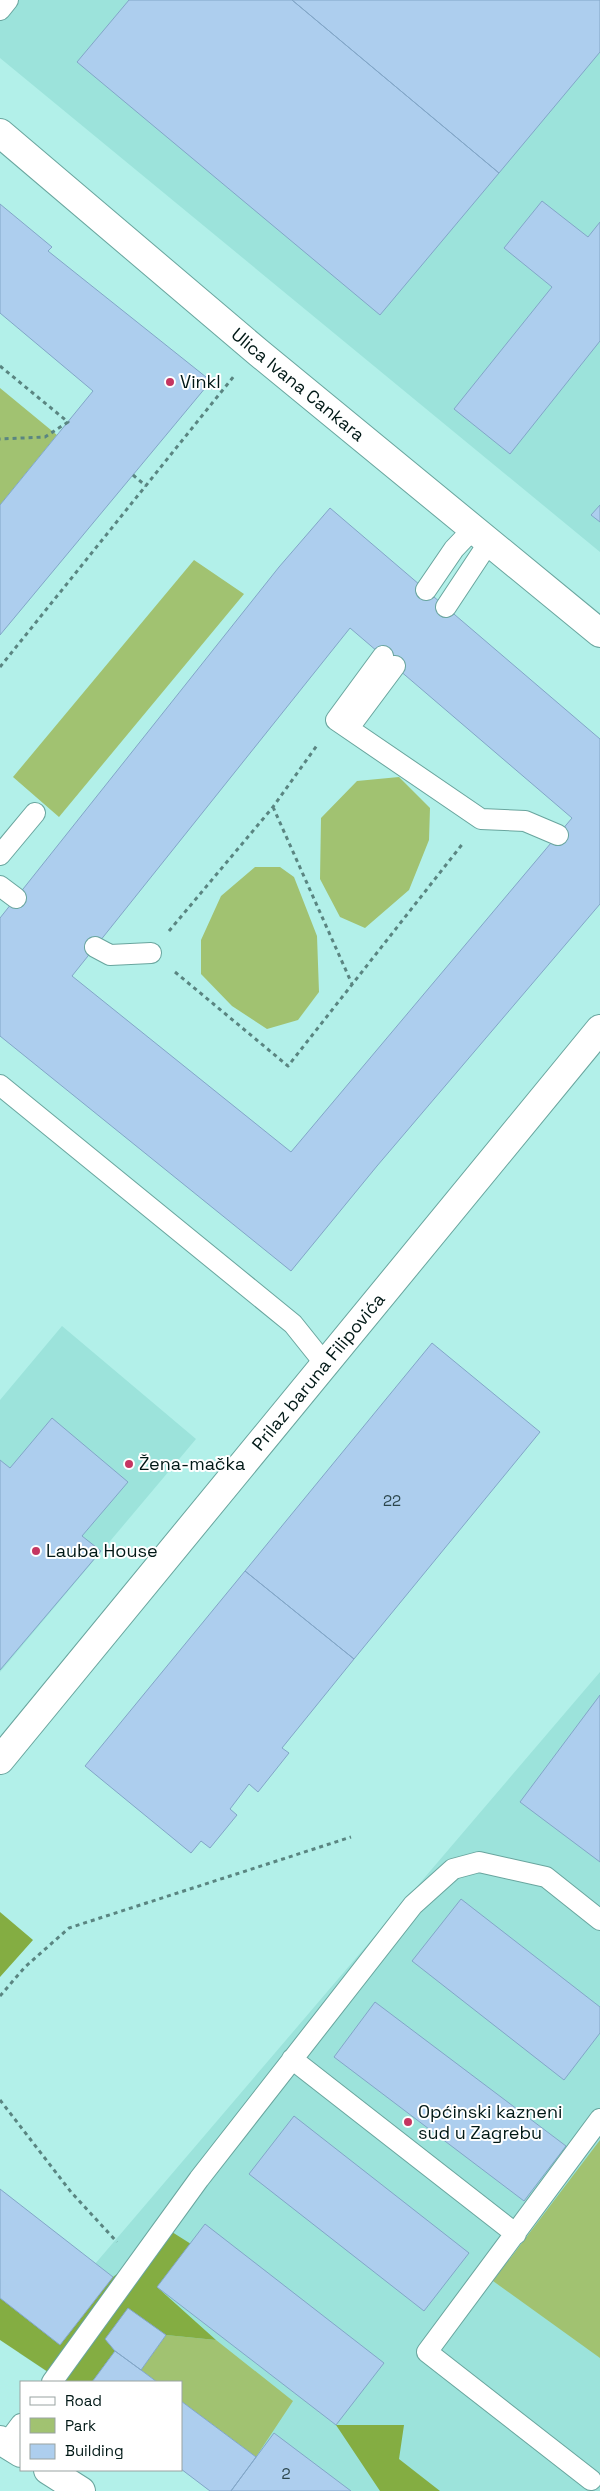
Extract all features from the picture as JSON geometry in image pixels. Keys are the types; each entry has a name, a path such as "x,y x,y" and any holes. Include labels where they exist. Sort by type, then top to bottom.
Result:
{"main road":[{"name":"Ulica Ivana Cankara","path":"0,133 259,353 600,633"},
{"name":"Prilaz baruna Filipovića","path":"0,1760 600,1029"},
{"path":"50,2471 81,2491"}],"lane":[{"path":"0,10 8,0"},
{"path":"426,590 454,549 481,535"},
{"path":"446,607 481,535"},
{"path":"389,661 345,720 481,820 526,821 558,835"},
{"path":"0,855 35,813"},
{"path":"95,947 110,956 152,952"},
{"path":"0,1085 293,1324 325,1364"},
{"path":"53,2381 199,2179 412,1905 453,1869 479,1862 546,1877 600,1920"},
{"path":"292,2060 516,2234"},
{"path":"591,2480 426,2352 516,2234 600,2119"}],"path":[{"path":"0,366 68,422 45,436 0,438"},
{"path":"0,668 238,370"},
{"path":"132,475 146,486"},
{"path":"345,720 152,952 288,1066 481,820"},
{"path":"273,806 352,984"},
{"path":"0,1996 25,1967 69,1928 351,1837"},
{"path":"0,2100 71,2192 138,2265"}],"shaded area":[{"path":"0,0 600,0 600,552 0,58"},
{"path":"62,1326 196,1439 0,1672 0,1400"},
{"name":"Općinski kazneni sud u Zagrebu","path":"600,1672 600,2491 210,2491 182,2470 182,2381 61,2381 19,2353"}],"green space":[{"path":"0,388 57,435 0,505"},
{"path":"194,560 244,594 59,817 13,777"},
{"path":"399,777 430,808 429,840 409,890 365,928 340,917 320,879 321,818 357,781"},
{"path":"255,867 280,867 294,877 317,936 319,992 298,1020 267,1029 232,1006 201,974 201,940 221,896"},
{"path":"0,1912 33,1940 0,1977"},
{"path":"600,2140 600,2358 493,2281"},
{"path":"172,2232 191,2244 157,2287 216,2340 166,2335 105,2339 115,2351 93,2381 62,2381 0,2340 0,2298 60,2345 113,2277"},
{"path":"166,2335 216,2340 293,2401 256,2457 182,2402 182,2381 156,2381 141,2370"},
{"path":"336,2425 404,2425 399,2459 440,2491 380,2491"}],"building":[{"path":"129,0 292,0 499,173 380,315 77,62"},
{"path":"292,0 600,0 600,52 499,173"},
{"path":"542,201 588,237 600,222 600,341 510,454 454,409 552,287 504,248"},
{"path":"0,204 52,247 48,251 211,381 0,635 0,505 93,391 0,313"},
{"path":"600,505 600,522 591,515"},
{"path":"330,508 600,739 600,904 377,1166 291,1271 0,1036 0,918 279,567","holes":["350,628 572,818 291,1152 72,976"]},
{"path":"432,1343 540,1432 354,1659 245,1571"},
{"path":"52,1418 128,1482 82,1536 101,1551 0,1670 0,1460 10,1468"},
{"path":"245,1571 354,1659 282,1748 289,1753 258,1792 249,1784 230,1809 237,1815 210,1848 201,1841 191,1853 85,1766"},
{"path":"600,1695 600,1862 520,1802"},
{"path":"461,1899 600,2007 600,2033 564,2080 412,1961"},
{"path":"375,2002 566,2146 524,2201 334,2057"},
{"path":"294,2116 469,2253 424,2311 249,2174"},
{"path":"0,2189 113,2277 60,2345 0,2298"},
{"path":"205,2224 384,2363 336,2425 157,2287"},
{"path":"128,2308 166,2335 141,2370 115,2351 105,2339"},
{"path":"115,2351 156,2381 93,2381"},
{"path":"182,2402 256,2457 231,2491 210,2491 182,2470"},
{"path":"274,2433 351,2491 231,2491"}],"place":[{"name":"Vinkl","path":"170,382"},
{"name":"Žena-mačka","path":"129,1464"},
{"name":"Lauba House","path":"36,1551"},
{"name":"Općinski kazneni sud u Zagrebu","path":"408,2122"}]}
